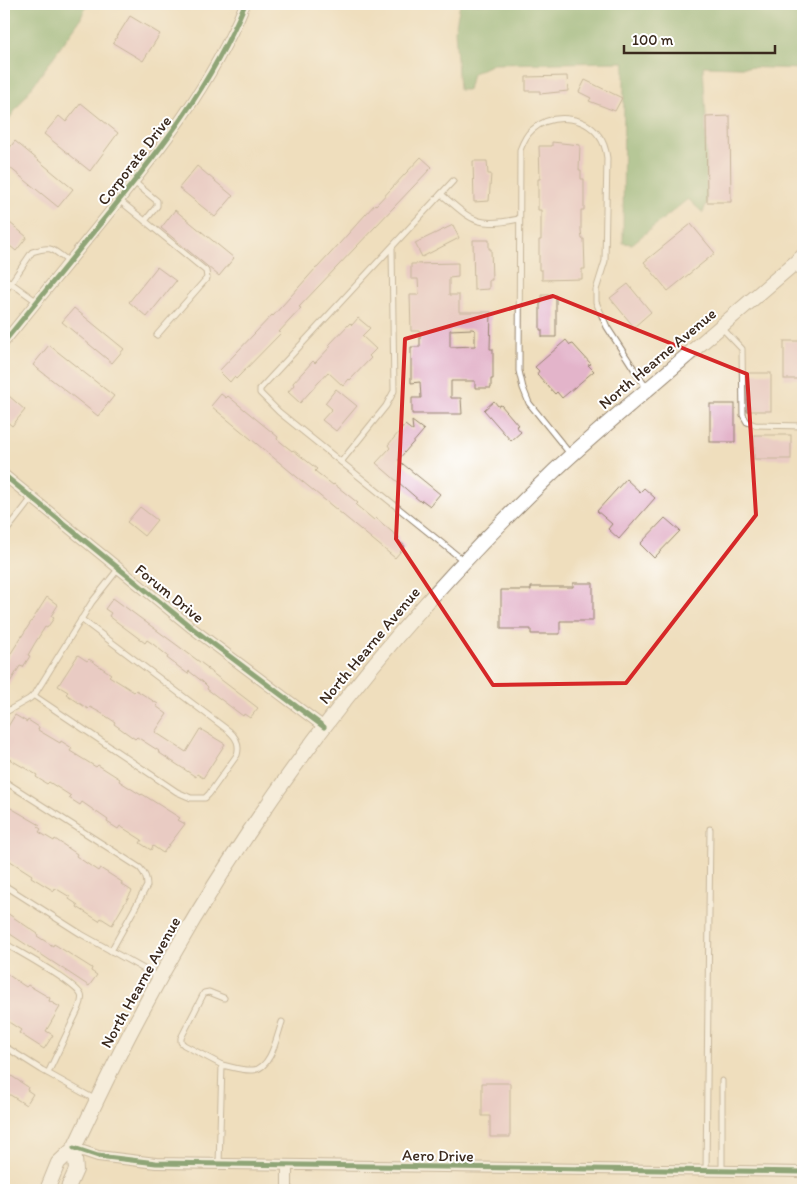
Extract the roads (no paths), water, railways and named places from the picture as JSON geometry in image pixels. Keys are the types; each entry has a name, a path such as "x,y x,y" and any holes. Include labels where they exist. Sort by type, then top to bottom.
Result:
{"main road":[{"name":"North Hearne Avenue","path":"47,1190 58,1163 74,1148 136,1022 160,978 225,869 324,727 396,638 464,561 572,455 798,260"},
{"name":"North Hearne Avenue","path":"67,1190 76,1170 74,1148"}],"street":[{"name":"Corporate Drive","path":"4,342 172,134 205,84 245,4"},
{"name":"Forum Drive","path":"4,475 192,628 324,727"},
{"name":"Aero Drive","path":"74,1148 98,1156 137,1161 219,1164 803,1172"},
{"path":"287,1165 287,1190"}],"lane":[{"path":"572,455 529,403 519,371 520,150 532,130 543,122 560,118 573,118 591,127 599,135 605,146 607,158 605,261 596,290 596,302 607,327 648,389"},
{"path":"453,181 260,389 260,393 279,412 464,561"},
{"path":"134,182 157,201 157,206 145,221"},
{"path":"441,194 471,218 481,222 503,222 519,219"},
{"path":"119,200 206,271 207,274 207,278 157,335"},
{"path":"4,292 32,252 47,247 52,248 69,262"},
{"path":"341,462 386,406 394,391 392,247"},
{"path":"798,260 803,277"},
{"path":"4,278 37,302"},
{"path":"721,326 742,349 743,415 747,422 755,425 803,426"},
{"path":"4,534 32,498"},
{"path":"4,713 33,695 101,588 119,568"},
{"path":"33,695 177,792 191,798 205,798 210,794 237,755 239,748 237,742 229,731 81,619"},
{"path":"4,781 145,873 147,886 111,951"},
{"path":"706,1171 710,829"},
{"path":"4,885 81,934 160,978"},
{"path":"4,943 70,984 80,994 82,1000 78,1010 48,1073"},
{"path":"224,998 209,992 204,993 181,1038 181,1042 184,1045 222,1065 252,1070 264,1067 269,1059 282,1022"},
{"path":"4,1046 97,1101"},
{"path":"219,1164 222,1065"},
{"path":"722,1081 722,1171"}]}
